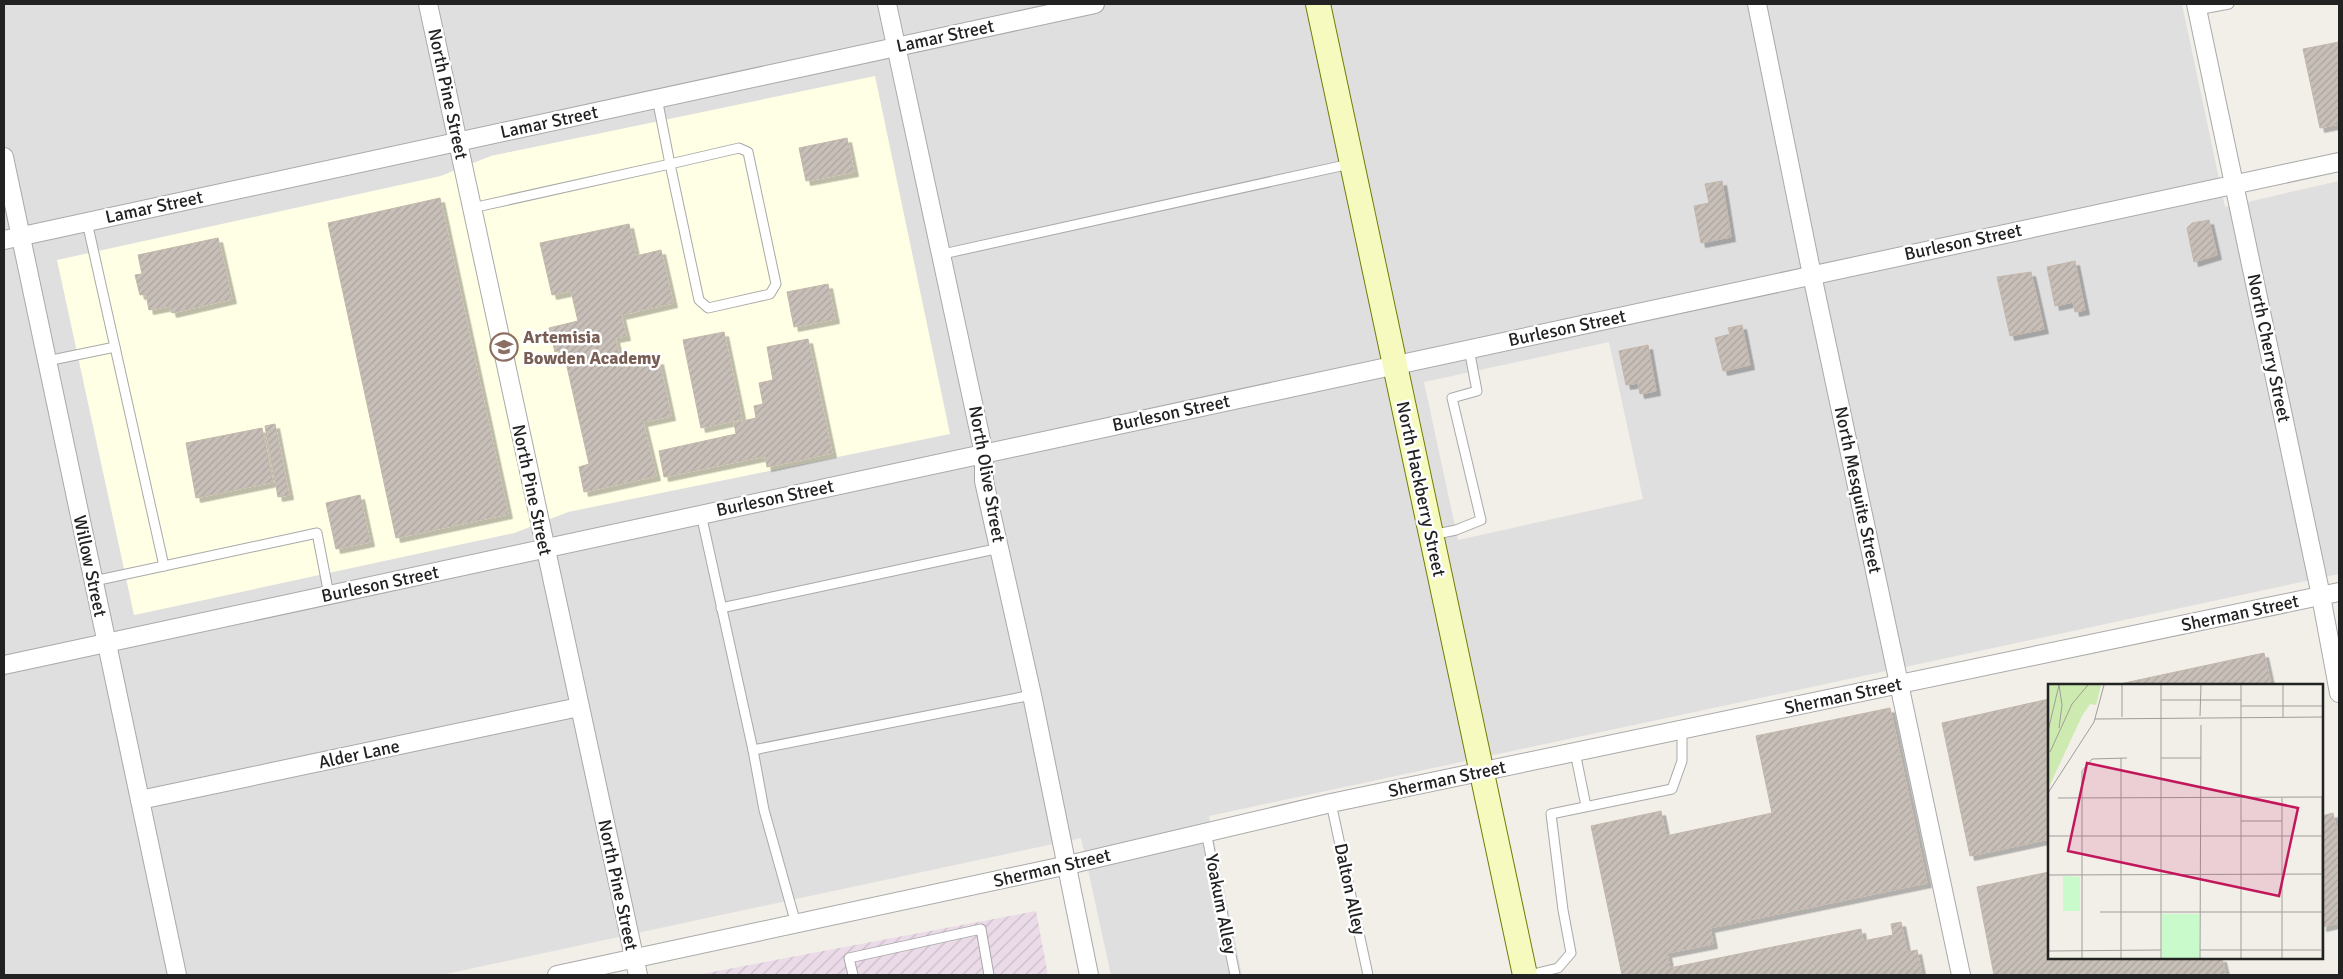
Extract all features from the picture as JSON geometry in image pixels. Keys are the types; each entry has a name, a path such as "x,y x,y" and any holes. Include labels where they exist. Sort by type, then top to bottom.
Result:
{"main road":[{"name":"North Hackberry Street","path":"1318,4 1525,975"}],"street":[{"name":"North Pine Street","path":"428,4 636,967"},
{"name":"North Olive Street","path":"887,4 943,254 984,454 984,481 1032,695 1089,975"},
{"name":"Lamar Street","path":"12,238 1095,4"},
{"name":"North Mesquite Street","path":"1757,4 1812,275 1961,975"},
{"name":"North Cherry Street","path":"2196,7 2321,596 2339,693"},
{"name":"Willow Street","path":"4,157 12,238 47,361 177,975"},
{"name":"Burleson Street","path":"4,665 2339,162"},
{"name":"Sherman Street","path":"556,975 636,967 796,924 1068,865 1331,803 2339,592"},
{"name":"Alder Lane","path":"140,800 579,707"}],"lane":[{"path":"2196,7 2229,4"},
{"path":"472,208 670,164 739,148 748,152 776,284 770,294 708,308 699,300 670,164 657,98"},
{"path":"943,254 1352,164"},
{"path":"87,222 164,566"},
{"path":"47,361 115,347"},
{"path":"1431,536 1456,530 1481,520 1452,398 1477,391 1468,349"},
{"path":"701,514 753,750 764,810 796,924"},
{"path":"94,581 317,533 329,595"},
{"path":"721,608 1000,548"},
{"path":"753,750 1032,695"},
{"path":"1529,975 1550,972 1558,968 1571,952 1562,910 1551,814 1672,789 1682,761 1682,730"},
{"path":"1574,752 1586,806"},
{"name":"Dalton Alley","path":"1331,803 1368,975"},
{"name":"Yoakum Alley","path":"1206,832 1235,975"},
{"path":"853,975 849,958 981,929 989,975"}],"shaded area":[{"path":"4,4 2182,4 2225,207 2339,181 2339,574 1209,816 1242,975 1111,975 1081,838 441,975 4,975","holes":["874,77 568,512 514,533 134,615 441,176 491,156","1609,342 1643,499 1458,540 1424,382"]},
{"name":"Artemisia Bowden Academy","path":"875,76 950,434 568,512 514,533 134,615 57,260 441,176 491,156"},
{"path":"1036,911 1048,975 696,975"}],"building":[{"path":"2339,42 2339,124 2320,128 2303,49"},
{"path":"847,138 854,172 806,181 799,148"},
{"path":"1722,181 1731,237 1701,243 1694,206 1709,203 1705,184"},
{"path":"440,198 508,514 396,538 328,223"},
{"path":"2209,220 2217,255 2194,262 2187,228 2192,223"},
{"path":"629,224 636,256 661,250 673,303 621,315 626,336 615,338 622,368 659,360 671,416 643,422 656,476 584,492 579,467 589,464 563,349 555,352 549,328 578,321 571,291 552,295 540,243"},
{"path":"218,238 232,299 172,313 170,306 149,310 146,294 140,295 135,275 142,274 138,255"},
{"path":"2075,261 2085,310 2075,312 2073,302 2055,306 2047,267"},
{"path":"2031,272 2044,329 2010,336 1997,277"},
{"path":"828,284 835,319 794,327 787,292"},
{"path":"1742,325 1750,365 1723,371 1715,338 1730,334 1728,328"},
{"path":"724,332 742,419 701,428 683,340"},
{"path":"808,339 832,453 767,467 765,456 664,477 659,451 736,434 734,423 756,418 754,406 763,404 759,383 773,380 767,347"},
{"path":"1648,345 1656,391 1640,394 1638,383 1626,385 1619,351"},
{"path":"275,424 289,495 278,497 265,426"},
{"path":"262,428 273,482 196,498 186,443"},
{"path":"360,495 370,542 336,549 326,503"},
{"path":"2264,653 2271,684 2120,684"},
{"path":"2048,699 2048,839 1970,856 1942,723"},
{"path":"1890,708 1927,883 1710,928 1713,944 1667,953 1670,968 1861,929 1863,941 1893,935 1891,924 1901,922 1907,952 1917,950 1922,975 1622,975 1591,826 1661,811 1666,836 1772,813 1756,736"},
{"path":"2333,813 2339,842 2339,923 2323,927 2323,816"},
{"path":"2048,872 2048,959 2222,959 2226,975 1994,975 1977,887"}],"place":[{"name":"Artemisia Bowden Academy","path":"504,347"}]}
